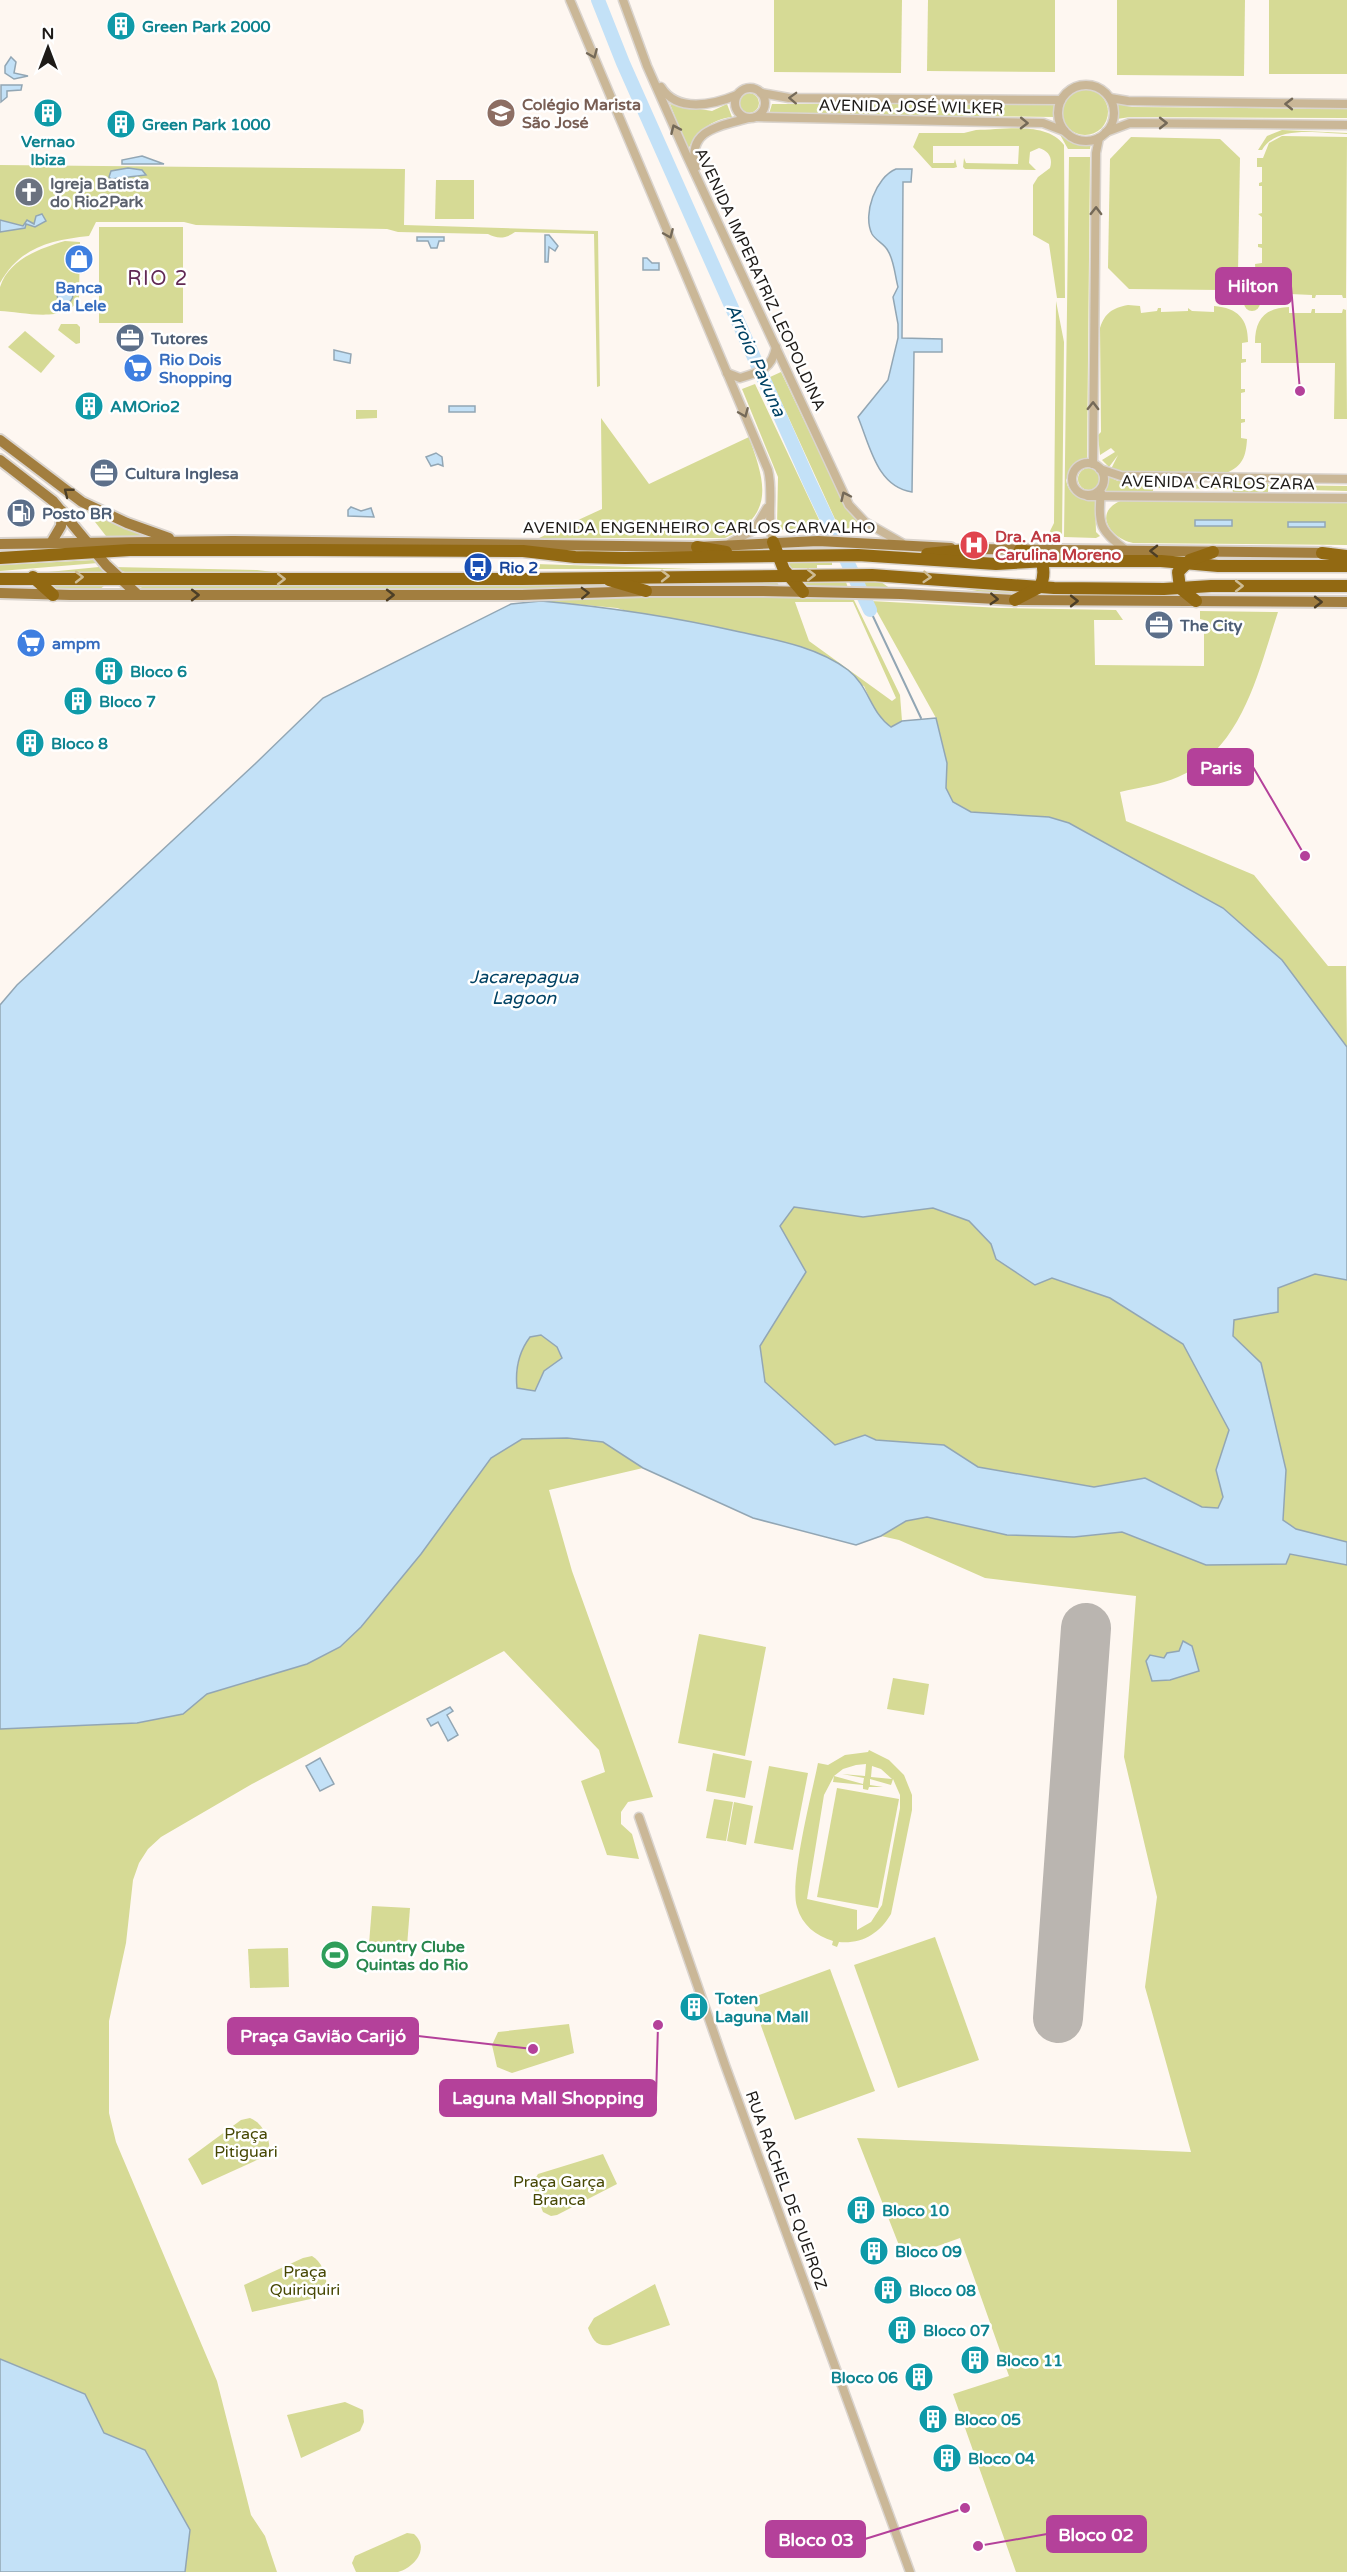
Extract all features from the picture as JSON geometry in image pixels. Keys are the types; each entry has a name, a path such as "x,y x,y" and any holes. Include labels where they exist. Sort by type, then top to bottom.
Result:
{"highway":[{"path":"773,542 788,575 803,592"},
{"path":"0,558 91,547"},
{"name":"AVENIDA ENGENHEIRO CARLOS CARVALHO","path":"91,547 511,551 575,558 719,559 823,554 996,564 1042,561 1185,563 1218,567 1347,567"},
{"path":"697,547 756,556"},
{"path":"899,557 974,549"},
{"path":"1015,600 1040,587 1043,575 1042,561 1035,552 1020,550"},
{"path":"1196,601 1180,588 1178,572 1185,563 1213,552"},
{"path":"1322,553 1347,554"},
{"path":"0,579 118,577 522,579 596,576 868,575 1040,587 1347,586"},
{"path":"596,576 646,591"},
{"path":"33,577 53,595"}],"main road":[{"path":"0,440 82,502 127,523 178,541"},
{"path":"0,460 62,511 118,577 137,594"},
{"path":"51,543 61,526 62,511"},
{"name":"AVENIDA ENGENHEIRO CARLOS CARVALHO","path":"91,547 178,541 697,547 773,542 852,541 974,549 1322,553"},
{"path":"0,544 51,543 91,547"},
{"path":"0,593 522,595 646,591 803,592 1015,600 1347,602"}],"street":[{"path":"570,0 768,470 773,542"},
{"name":"AVENIDA IMPERATRIZ LEOPOLDINA","path":"623,0 647,66 849,505 877,531 906,545"},
{"path":"647,66 665,94 673,99 708,105 737,95 748,88 761,93 765,106 752,118 741,115 735,108 737,95"},
{"path":"1126,550 1105,534 1100,518 1104,477 1096,466 1096,153 1103,135 1114,112 1110,98 1100,89 1082,85 1073,88 1061,100 1058,116 1064,131 1080,140 1103,135 1121,124 1130,123 1347,125"},
{"name":"AVENIDA JOSÉ WILKER","path":"761,93 789,98 1061,100"},
{"path":"1110,98 1347,104"},
{"name":"AVENIDA JOSÉ WILKER","path":"700,182 693,154 699,140 717,128 752,118 1043,123 1064,131"},
{"path":"727,373 740,378 766,367 773,361 776,347"},
{"path":"1096,466 1078,466 1072,475 1075,489 1088,496 1101,492"},
{"name":"AVENIDA CARLOS ZARA","path":"1096,466 1121,476 1347,479"},
{"name":"AVENIDA CARLOS ZARA","path":"1101,492 1129,496 1347,498"},
{"path":"1100,518 1108,505 1129,496"},
{"path":"723,547 754,530 770,502"},
{"name":"RUA RACHEL DE QUEIROZ","path":"639,1817 725,2065 910,2572"}],"green space":[{"path":"774,0 902,0 901,73 774,72"},
{"path":"928,0 1055,0 1055,72 927,71"},
{"path":"1117,0 1245,0 1244,76 1117,75"},
{"path":"1269,0 1347,0 1347,74 1269,74"},
{"path":"1085,89 1101,96 1108,112 1101,128 1085,135 1069,128 1062,112 1069,96"},
{"path":"745,93 753,93 759,99 759,107 753,113 745,113 739,107 739,99"},
{"path":"670,104 712,111 727,104 732,117 718,120 700,132 688,150"},
{"path":"772,104 1054,104 1055,117 769,114"},
{"path":"1117,104 1132,107 1347,109 1347,118 1130,117 1117,119"},
{"path":"1023,128 1035,130 1056,137 1064,145 1065,298 1057,298 1049,244 1033,235 1033,185 1038,177 1050,168 1051,161 1048,153 1039,148 1030,152 1029,163 1036,170 965,169 963,167 964,158 966,163 1018,164 1019,146 933,146 933,163 954,163 955,159 957,167 932,168 913,147 919,133 964,133 976,130"},
{"path":"1282,130 1347,134 1300,132 1278,137 1262,150 1258,150 1267,136"},
{"path":"1058,131 1076,141 1091,143 1090,149 1068,149"},
{"path":"1282,136 1347,137 1346,298 1342,295 1316,295 1312,298 1312,295 1290,294 1289,300 1281,299 1263,290 1257,279 1255,264 1262,263 1262,248 1258,247 1258,244 1262,244 1262,217 1258,214 1262,213 1262,186 1259,186 1259,183 1262,182 1262,167 1257,167 1257,158 1263,158 1269,143"},
{"path":"1131,137 1220,139 1240,158 1238,272 1220,290 1129,289 1108,268 1110,159"},
{"path":"1069,157 1090,157 1087,461 1073,468 1066,480 1070,490 1076,496 1095,500 1096,532 1100,536 1096,538 1064,537"},
{"path":"0,165 405,169 404,225 598,231 600,386 597,387 594,234 515,232 508,236 495,237 488,234 398,232 387,229 196,225 184,222 96,222 89,236 49,243 27,253 8,271 0,283"},
{"path":"436,180 474,180 474,219 435,219"},
{"path":"99,227 183,227 183,323 99,323"},
{"path":"65,241 80,242 79,298 73,306 65,311 44,315 0,311 0,287 4,277 11,269 36,251"},
{"path":"1249,295 1255,295 1260,303 1258,309 1249,311 1244,306 1244,300"},
{"path":"1056,301 1064,342 1062,537 1047,537 1054,523"},
{"path":"1128,305 1140,306 1141,313 1157,311 1158,308 1161,308 1161,312 1188,311 1188,308 1192,311 1214,312 1214,306 1222,307 1235,312 1244,321 1248,342 1242,343 1242,359 1246,359 1246,362 1241,363 1241,389 1245,389 1245,392 1241,393 1241,419 1245,419 1245,422 1241,423 1241,438 1247,439 1242,460 1232,470 1226,473 1124,473 1111,469 1118,455 1109,467 1102,460 1115,452 1111,448 1100,455 1098,435 1101,432 1100,328 1104,318 1110,312"},
{"path":"1289,307 1289,313 1311,313 1312,309 1315,309 1315,313 1342,313 1343,309 1346,310 1347,419 1334,419 1335,363 1261,363 1261,343 1255,343 1259,321 1274,310"},
{"path":"61,324 77,324 80,327 80,343 76,344 58,330"},
{"path":"25,331 55,356 41,373 8,347"},
{"path":"781,372 840,496 858,521 849,528 840,530 770,377"},
{"path":"755,384 823,529 783,530 777,526 778,477 742,389"},
{"path":"356,410 377,410 377,418 356,419"},
{"path":"601,418 649,484 749,437 762,482 759,507 753,518 742,529 725,538 539,538 602,509"},
{"path":"1089,468 1099,475 1100,479 1093,489 1089,490 1079,483 1078,479 1085,469"},
{"path":"1107,476 1118,481 1152,481 1152,484 1232,485 1232,482 1268,482 1268,485 1347,486 1347,491 1268,489 1268,492 1233,492 1232,489 1153,488 1153,491 1103,491"},
{"path":"1123,500 1347,502 1347,545 1133,543 1117,536 1107,524 1108,511"},
{"path":"81,504 155,536 106,536"},
{"path":"94,560 98,563 0,571 0,565"},
{"path":"832,562 832,565 817,565 817,568 788,568 786,563"},
{"path":"535,564 694,569 534,569"},
{"path":"99,567 106,573 38,573"},
{"path":"113,567 257,570 281,573 127,573"},
{"path":"795,579 846,582 848,588 813,588"},
{"path":"776,580 780,588 658,587 623,581"},
{"path":"46,581 110,581 99,590 55,590"},
{"path":"131,581 585,581 617,586 522,592 153,591 135,586"},
{"path":"860,582 881,582 891,589 863,589"},
{"path":"955,584 1022,592 994,594 955,587"},
{"path":"585,596 853,598 900,695 902,721 891,727 878,718 864,686 617,608 541,601","holes":["795,602 853,602 896,698 892,701 809,641"]},
{"path":"871,601 1001,608 1116,610 1123,620 1094,620 1095,665 1204,666 1204,620 1200,619 1200,611 1278,612 1255,683 1245,706 1233,728 1218,748 1200,764 1178,777 1120,792 1126,821 1254,875 1328,966 1346,966 1347,1047 1282,960 1223,908 1069,823 1049,817 971,812 953,802 946,788 947,763 936,718"},
{"path":"794,1206 863,1217 933,1208 969,1221 991,1244 996,1259 1110,1298 1183,1344 1229,1430 1216,1470 1223,1497 1218,1508 1202,1507 1145,1478 1094,1487 978,1467 944,1445 876,1440 865,1435 835,1446 765,1382 760,1346 806,1272 780,1226"},
{"path":"1315,1274 1347,1280 1347,1542 1296,1529 1283,1520 1286,1470 1261,1363 1233,1336 1233,1320 1278,1312 1278,1288"},
{"path":"541,1335 557,1347 562,1358 544,1371 535,1391 517,1388 520,1355 530,1337"},
{"path":"567,1438 603,1442 643,1468 549,1490 572,1571 653,1797 628,1802 621,1812 621,1824 632,1834 639,1859 607,1855 581,1781 605,1772 599,1750 504,1651 252,1784 161,1837 148,1849 139,1863 133,1880 126,1943 109,2021 109,2113 116,2142 217,2381 251,2515 265,2536 277,2572 185,2572 190,2530 145,2450 104,2433 85,2394 0,2359 0,1729 137,1723 183,1714 207,1694 307,1664 340,1647 361,1627 421,1554 491,1458 522,1439"},
{"path":"927,1517 1007,1535 1074,1537 1122,1532 1206,1565 1290,1554 1347,1565 1347,2572 1016,2572 953,2394 1009,2376 960,2238 904,2258 857,2138 1191,2152 1145,1987 1157,1897 1124,1757 1136,1596 985,1578 899,1540 881,1536 906,1521"},
{"path":"699,1634 766,1647 745,1756 678,1743"},
{"path":"893,1678 929,1684 924,1715 887,1709"},
{"path":"869,1750 889,1760 904,1775 912,1795 912,1810 891,1914 881,1927 869,1936 855,1941 839,1942 837,1947 832,1945 833,1941 810,1929 799,1913 795,1895 799,1858 818,1763 828,1765 845,1755","holes":["866,1764 865,1776 842,1774 864,1778 863,1784 834,1776 843,1769","872,1766 881,1769 892,1779 871,1777","834,1776 833,1782 863,1785 863,1789 868,1790 869,1787 883,1787 870,1785 870,1779 891,1785 893,1779 900,1795 900,1808 882,1905 871,1922 857,1930 857,1910 807,1899 824,1795"]},
{"path":"713,1753 752,1761 745,1798 706,1791"},
{"path":"769,1766 808,1773 793,1850 754,1843"},
{"path":"837,1788 899,1799 878,1908 817,1897"},
{"path":"714,1799 733,1802 726,1841 706,1838"},
{"path":"734,1802 753,1806 746,1845 727,1841"},
{"path":"372,1906 410,1908 407,1946 369,1944"},
{"path":"935,1937 979,2060 898,2088 854,1965"},
{"path":"288,1948 289,1987 250,1988 248,1949"},
{"path":"830,1969 875,2091 795,2120 751,1998"},
{"path":"569,2024 574,2053 512,2073 497,2067 492,2045 498,2032"},
{"name":"Praça Pitiguari","path":"250,2118 263,2128 266,2134 269,2144 268,2155 202,2185 188,2159 241,2120"},
{"name":"Praça Garça Branca","path":"603,2154 617,2184 557,2215 551,2216 543,2212 532,2184 538,2174"},
{"name":"Praça Quiriquiri","path":"312,2256 320,2263 325,2274 324,2296 252,2312 244,2285"},
{"path":"655,2284 670,2325 610,2345 601,2345 595,2341 588,2328 594,2318"},
{"path":"345,2402 363,2410 364,2422 360,2431 301,2458 287,2415"},
{"path":"407,2533 414,2534 421,2545 418,2556 410,2566 398,2572 356,2572 352,2563 355,2556"}],"water":[{"path":"11,57 16,62 14,73 28,76 14,79 5,73 5,66"},
{"path":"1,85 22,85 21,90 7,91 7,97 1,102"},
{"path":"142,156 164,164 122,164 122,160"},
{"path":"128,168 142,170 146,175 111,179 109,177 111,171"},
{"path":"896,169 912,169 911,182 903,182 902,338 942,339 942,352 914,352 912,492 900,489 883,474 876,464 858,417 888,380 898,338 893,297 898,287 893,263 887,249 872,234 869,226 870,207 877,188 889,173"},
{"path":"42,214 46,221 35,227 26,224 25,228 0,232 0,220 23,226 27,220 34,224 36,216"},
{"path":"545,235 549,235 558,246 555,251 549,247 548,262 545,262"},
{"path":"417,237 444,237 444,241 439,241 437,248 431,248 428,241 417,241"},
{"path":"643,258 647,258 652,263 659,263 659,270 643,270"},
{"path":"62,287 68,287 73,295 71,301 62,303 57,298 57,292"},
{"path":"334,350 351,354 350,363 334,360"},
{"path":"449,406 475,406 475,412 449,412"},
{"path":"436,453 442,457 443,466 438,464 431,466 426,457"},
{"path":"351,507 361,511 371,508 374,517 348,516 348,510"},
{"path":"1195,520 1232,520 1232,526 1195,526"},
{"path":"1288,522 1325,522 1325,527 1288,527"},
{"name":"Jacarepagua Lagoon","path":"541,601 666,617 782,641 823,655 855,676 878,714 891,727 902,721 936,718 947,763 946,788 953,802 971,812 1049,817 1069,823 1223,908 1282,960 1347,1047 1347,1280 1315,1274 1278,1288 1278,1312 1234,1320 1233,1336 1261,1363 1286,1470 1283,1520 1296,1529 1347,1542 1347,1565 1290,1554 1286,1564 1206,1565 1122,1532 1074,1537 1007,1535 927,1517 906,1521 881,1536 856,1545 753,1518 643,1468 603,1442 567,1438 522,1439 491,1458 421,1554 361,1627 340,1647 307,1664 207,1694 183,1714 137,1723 0,1729 0,1005 17,985 323,698 511,604","holes":["794,1207 863,1217 933,1208 969,1221 991,1244 996,1259 1035,1285 1052,1278 1110,1298 1183,1344 1229,1430 1216,1470 1223,1497 1218,1508 1202,1507 1145,1478 1094,1487 978,1467 944,1445 876,1440 865,1435 835,1445 765,1382 760,1346 806,1272 780,1226","541,1335 557,1347 562,1358 544,1371 535,1391 517,1388 516,1374 520,1355 530,1337"]},
{"path":"1183,1641 1192,1646 1199,1671 1170,1680 1152,1681 1146,1661 1150,1655 1164,1658 1167,1653 1179,1651"},
{"path":"450,1707 453,1711 447,1715 458,1735 448,1741 438,1722 431,1726 427,1719"},
{"path":"320,1758 334,1784 320,1791 306,1766"},
{"path":"0,2359 85,2394 104,2433 145,2450 190,2530 185,2572 0,2572"}],"waterway":[{"name":"Arroio Pavuna","path":"598,0 623,63 809,481 870,610"},
{"name":"Arroio Pavuna","path":"870,610 921,718"}],"runway":[{"path":"1058,2018 1086,1628"}],"place":[{"name":"Green Park 2000","path":"121,26"},
{"name":"Vernao Ibiza","path":"48,113"},
{"name":"Colégio Marista São José","path":"501,113"},
{"name":"Green Park 1000","path":"121,124"},
{"name":"Igreja Batista do Rio2Park","path":"29,192"},
{"name":"Banca da Lele","path":"79,259"},
{"name":"Tutores","path":"130,338"},
{"name":"Rio Dois Shopping","path":"138,368"},
{"name":"Hilton","path":"1300,391"},
{"name":"AMOrio2","path":"89,406"},
{"name":"Cultura Inglesa","path":"104,473"},
{"name":"Posto BR","path":"21,513"},
{"name":"Dra. Ana Carulina Moreno","path":"974,545"},
{"name":"Rio 2","path":"478,567"},
{"name":"The City","path":"1159,625"},
{"name":"ampm","path":"31,643"},
{"name":"Bloco 6","path":"109,671"},
{"name":"Bloco 7","path":"78,701"},
{"name":"Bloco 8","path":"30,743"},
{"name":"Paris","path":"1305,856"},
{"name":"Country Clube Quintas do Rio","path":"335,1955"},
{"name":"Toten Laguna Mall","path":"694,2007"},
{"name":"Laguna Mall Shopping","path":"658,2025"},
{"name":"Praça Gavião Carijó","path":"533,2049"},
{"name":"Bloco 10","path":"861,2210"},
{"name":"Bloco 09","path":"874,2251"},
{"name":"Bloco 08","path":"888,2290"},
{"name":"Bloco 07","path":"902,2330"},
{"name":"Bloco 11","path":"975,2360"},
{"name":"Bloco 06","path":"919,2377"},
{"name":"Bloco 05","path":"933,2419"},
{"name":"Bloco 04","path":"947,2458"},
{"name":"Bloco 03","path":"965,2508"},
{"name":"Bloco 02","path":"978,2546"}],"district":[{"name":"RIO 2","path":"158,278"}]}
